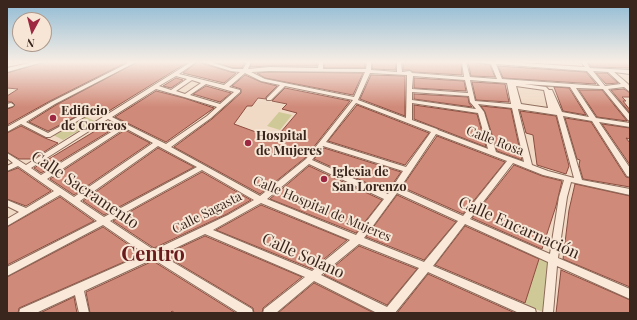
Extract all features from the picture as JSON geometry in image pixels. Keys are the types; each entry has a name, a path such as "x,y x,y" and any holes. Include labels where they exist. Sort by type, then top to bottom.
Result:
{"street":[{"path":"7,130 53,103 104,77"},
{"path":"7,169 23,166 108,117 170,77"},
{"path":"166,147 209,117 238,91 187,77"},
{"path":"225,87 238,77"},
{"name":"Calle Rosa","path":"257,77 263,80 355,100 529,167 579,182 630,192"},
{"name":"Calle Sagasta","path":"24,313 153,255 205,230 261,200 308,161 355,100 365,77"},
{"path":"409,120 410,77"},
{"path":"453,77 500,80 547,87"},
{"path":"596,77 630,119"},
{"path":"617,77 628,87"},
{"path":"172,91 192,78"},
{"path":"468,78 470,95 473,102 481,112 493,153"},
{"path":"186,96 205,82"},
{"path":"508,82 529,167"},
{"path":"269,99 284,84"},
{"path":"547,87 551,110 518,105 514,84 547,87 628,87"},
{"path":"156,86 221,106"},
{"path":"572,86 630,174"},
{"path":"547,87 559,113 579,182"},
{"path":"410,90 470,95"},
{"path":"410,101 481,112"},
{"path":"473,102 630,124"},
{"path":"22,122 48,136 83,116"},
{"name":"Calle Hospital de Mujeres","path":"108,117 203,167 261,200 426,267 531,313"},
{"path":"42,178 125,126"},
{"path":"268,313 358,239 389,198 435,130"},
{"path":"74,201 157,143"},
{"path":"322,143 408,170"},
{"name":"Calle Sacramento","path":"7,155 153,255 248,313"},
{"path":"388,313 512,160"},
{"path":"308,161 389,198"},
{"path":"7,272 104,222 203,167"},
{"path":"548,313 553,261 568,179"},
{"name":"Calle Encarnación","path":"395,189 553,261 630,294"},
{"path":"7,223 60,191"},
{"path":"7,203 26,211"},
{"name":"Calle Solano","path":"205,230 313,276 388,313"},
{"path":"78,288 84,313"}],"shaded area":[{"path":"279,112 292,115 280,130 267,126"},
{"path":"86,117 95,121 63,140 53,135"},
{"path":"539,258 553,264 546,313 524,305"}],"building":[{"path":"7,77 98,77 7,125 7,109 15,105 12,102 7,102 7,96 18,89 7,88"},
{"path":"109,77 164,77 104,114 91,109 48,131 29,122 56,105"},
{"path":"199,77 231,77 224,83"},
{"path":"243,77 249,77 277,86 266,97 266,99 258,98 252,106 247,106 234,124 275,139 297,113 282,109 287,104 272,101 285,88 350,101 305,158 260,194 174,147 212,119 241,93 241,89 232,86"},
{"path":"263,77 361,77 353,95"},
{"path":"370,77 405,77 405,116 360,99"},
{"path":"590,77 596,84 503,78"},
{"path":"600,77 611,77 618,83 606,84"},
{"path":"176,78 183,80 171,88 163,86"},
{"path":"414,78 464,81 466,91 414,88"},
{"path":"472,82 505,84 509,102 476,100"},
{"path":"206,86 231,93 220,102 193,94"},
{"path":"554,87 569,88 586,115 563,111"},
{"path":"624,89 630,93 630,97 622,97 626,101 623,101 630,110 630,113 611,90"},
{"path":"579,90 602,90 627,121 597,117"},
{"path":"156,91 214,108 166,142 115,117"},
{"path":"414,94 468,97 469,103 472,107 414,99"},
{"path":"357,105 429,133 405,165 328,141"},
{"path":"414,105 477,114 486,147 414,119"},
{"path":"481,106 511,109 522,160 497,151 485,112"},
{"path":"520,111 556,116 569,166 566,174 537,165 533,135 526,133"},
{"path":"565,118 591,122 626,177 630,178 630,187 583,179 579,165 580,160 577,159"},
{"path":"110,122 118,126 41,173 34,168"},
{"path":"602,124 630,128 630,139 626,138 630,143 630,165"},
{"path":"21,126 58,143 33,159 19,159 7,152 7,133"},
{"path":"125,130 150,143 74,195 50,179"},
{"path":"437,136 505,162 463,214 402,187"},
{"path":"158,148 194,167 104,215 83,201"},
{"path":"324,148 401,172 387,192 314,159"},
{"path":"514,165 542,176 562,181 556,206 542,249 472,218"},
{"path":"309,166 382,200 356,233 270,199"},
{"path":"18,168 51,191 26,206 7,199 7,172"},
{"path":"202,172 251,200 227,214 154,248 113,221"},
{"path":"575,184 630,196 630,287 563,259 569,210"},
{"path":"397,195 456,222 424,260 366,237"},
{"path":"60,197 94,221 7,265 7,227"},
{"path":"261,205 347,240 312,269 216,230"},
{"path":"465,226 539,259 525,303 435,265"},
{"path":"103,227 142,254 19,308 18,313 7,313 7,277"},
{"path":"205,236 302,277 263,308 262,313 254,313 253,308 164,255"},
{"path":"359,246 417,269 387,305 324,275"},
{"path":"153,261 236,313 175,313 172,311 170,313 90,313 86,292"},
{"path":"561,270 630,300 630,313 556,313"},
{"path":"428,274 515,313 397,313"},
{"path":"314,283 374,313 278,313"},
{"path":"74,297 77,313 40,313"}],"place":[{"name":"Edificio de Correos","path":"53,118"},
{"name":"Hospital de Mujeres","path":"248,143"},
{"name":"Iglesia de San Lorenzo","path":"324,179"}],"district":[{"name":"Centro","path":"153,255"}]}
